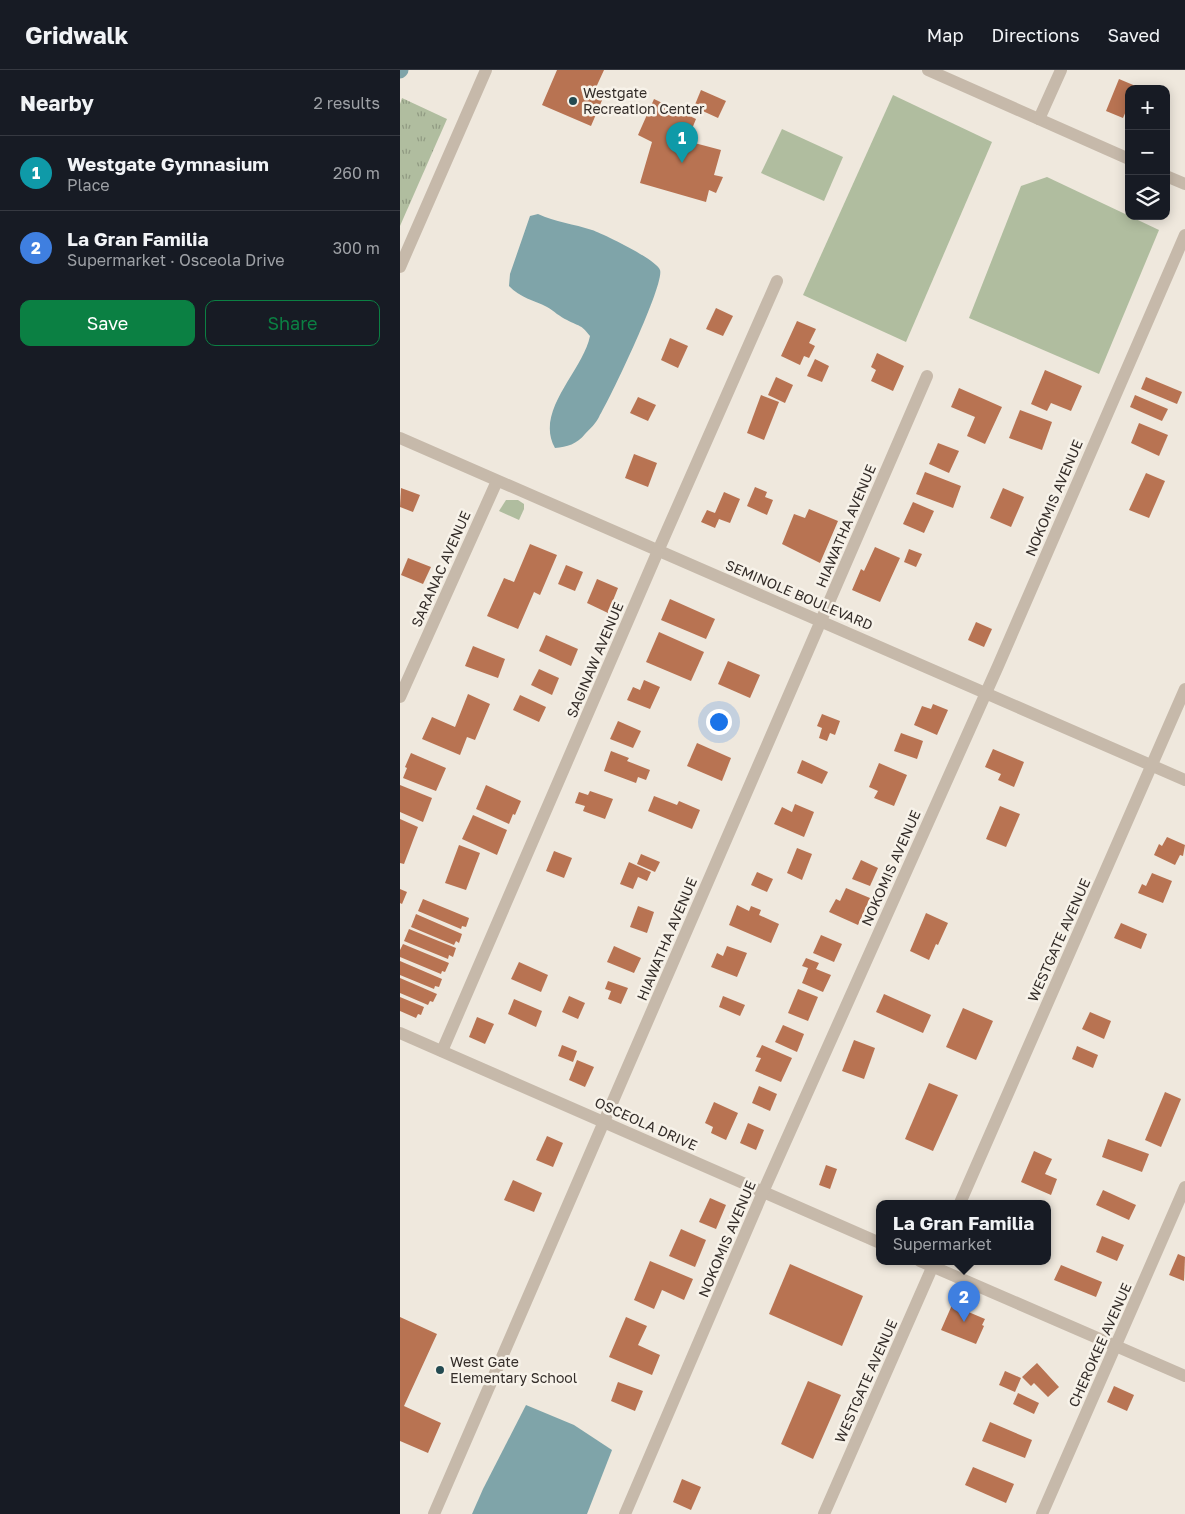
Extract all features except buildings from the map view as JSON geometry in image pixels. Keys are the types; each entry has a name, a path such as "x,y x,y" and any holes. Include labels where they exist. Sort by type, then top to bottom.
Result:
{"street":[{"path":"400,268 486,70"},
{"path":"928,70 1125,157"},
{"path":"1039,119 1061,70"},
{"path":"1170,178 1185,184"},
{"name":"NOKOMIS AVENUE","path":"625,1514 763,1192 986,694 1185,235"},
{"name":"SAGINAW AVENUE","path":"442,1052 658,551 777,282"},
{"name":"HIAWATHA AVENUE","path":"434,1514 927,376"},
{"name":"SEMINOLE BOULEVARD","path":"400,438 1185,780"},
{"name":"SARANAC AVENUE","path":"400,696 497,481"},
{"name":"WESTGATE AVENUE","path":"961,1200 1185,689"},
{"name":"OSCEOLA DRIVE","path":"400,1033 876,1241"},
{"name":"CHEROKEE AVENUE","path":"1042,1514 1185,1187"},
{"name":"WESTGATE AVENUE","path":"824,1514 933,1265"},
{"path":"938,1265 1185,1376"}],"green space":[{"path":"893,95 992,142 906,342 803,295"},
{"path":"402,98 447,119 400,226 400,104"},
{"path":"782,129 843,157 824,201 761,173"},
{"path":"1047,177 1125,214 1125,220 1138,220 1159,230 1099,374 969,318 1021,186"},
{"path":"506,500 518,500 524,504 519,520 499,511"}],"water":[{"path":"538,214 592,230 640,254 650,260 660,270 659,280 646,318 598,419 575,443 555,448 550,434 555,406 586,349 590,336 580,326 564,319 547,307 522,296 509,286 510,274 530,216"},
{"path":"526,1405 574,1425 612,1450 587,1514 472,1514"}],"place":[{"name":"Westgate Recreation Center","path":"573,101"},
{"name":"Westgate Gymnasium","path":"682,163"},
{"name":"La Gran Familia","path":"964,1322"},
{"name":"West Gate Elementary School","path":"440,1370"}]}
